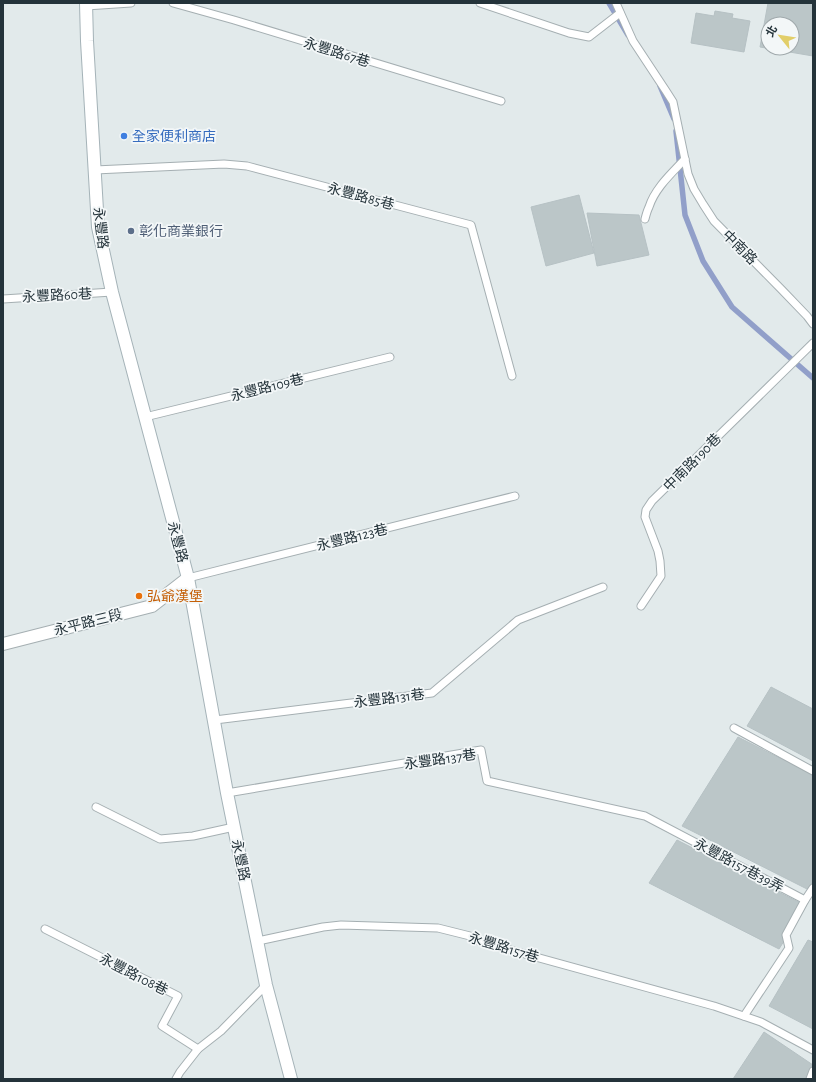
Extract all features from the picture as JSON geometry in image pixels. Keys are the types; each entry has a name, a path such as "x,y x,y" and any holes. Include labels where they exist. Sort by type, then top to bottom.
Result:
{"street":[{"name":"永豐路","path":"86,4 98,227 112,292 188,578 227,793 266,985 291,1079"},
{"name":"永平路三段","path":"3,644 152,606 188,578"}],"lane":[{"path":"86,4 131,3"},
{"name":"永豐路67巷","path":"173,3 234,20 501,102"},
{"path":"480,3 569,33 589,37 620,13"},
{"name":"中南路","path":"616,3 633,41 673,102 688,174 694,189 714,221 797,305 813,324"},
{"path":"646,219 649,206 656,192 685,159"},
{"name":"永豐路85巷","path":"95,170 224,164 248,166 471,225 512,376"},
{"name":"永豐路60巷","path":"3,299 112,292"},
{"name":"中南路190巷","path":"641,606 661,576 658,551 645,516 646,510 652,501 813,343"},
{"name":"永豐路109巷","path":"145,417 390,357"},
{"name":"永豐路123巷","path":"188,578 515,496"},
{"name":"永豐路131巷","path":"214,720 432,693 518,620 603,587"},
{"path":"734,728 813,770"},
{"name":"永豐路137巷","path":"227,793 481,750 487,781 646,816 672,830"},
{"path":"96,807 160,839 193,836 234,827"},
{"name":"永豐路157巷39弄","path":"672,830 805,900"},
{"path":"744,1016 789,948 786,935 813,888"},
{"name":"永豐路157巷","path":"258,941 323,927 341,925 438,928 470,936 481,942 714,1006 761,1022 813,1050"},
{"name":"永豐路108巷","path":"44,928 178,996 162,1026 198,1049"},
{"path":"176,1079 198,1049 221,1031 266,985"},
{"path":"810,1079 813,1071"}],"building":[{"path":"768,3 813,3 813,56 800,54 800,16 766,16"},
{"path":"715,11 733,14 732,18 750,21 744,52 691,43 696,13 714,16"},
{"path":"579,195 594,253 546,266 531,207"},
{"path":"587,213 639,215 649,255 597,266"},
{"path":"771,687 813,709 813,761 747,726"},
{"path":"738,737 813,775 813,884 809,890 682,826"},
{"path":"677,840 806,906 779,949 649,883"},
{"path":"808,940 813,942 813,1029 769,1006"},
{"path":"764,1032 813,1065 807,1079 733,1079"}],"waterway":[{"path":"609,3 628,35"},
{"path":"660,86 674,119"},
{"path":"676,131 685,215 703,261 732,307 813,378"}],"place":[{"name":"全家便利商店","path":"124,136"},
{"name":"彰化商業銀行","path":"131,231"},
{"name":"弘爺漢堡","path":"139,596"}]}
